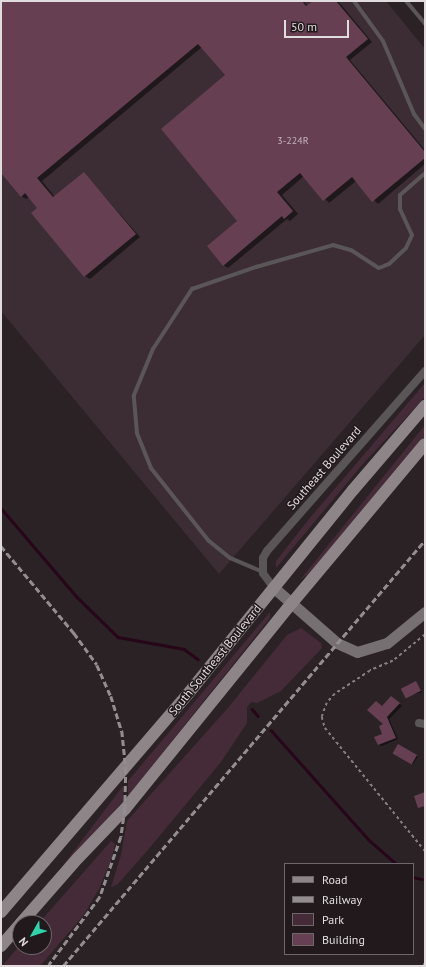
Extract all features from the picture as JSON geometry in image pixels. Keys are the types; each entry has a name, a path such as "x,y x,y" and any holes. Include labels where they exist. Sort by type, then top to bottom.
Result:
{"main road":[{"name":"South Southeast Boulevard","path":"1,912 172,714 273,587 425,406"},
{"name":"South Southeast Boulevard","path":"29,915 78,858 125,809 292,603 425,444"},
{"name":"South Southeast Boulevard","path":"1,946 12,934"}],"street":[{"name":"Southeast Boulevard","path":"263,572 263,558 267,551 425,371"},
{"path":"263,572 273,587 337,643 357,652 387,642 425,612"}],"lane":[{"path":"354,1 383,41 414,114 425,129"},
{"path":"406,1 425,24"},
{"path":"263,572 230,558 208,540 151,468 137,433 134,396 153,349 192,289 256,267 333,245 351,250 379,268 389,264 406,248 412,235 400,209 400,196 425,173"}],"path":[{"path":"425,635 393,661 364,675 335,694 327,703 322,717 325,728 425,851"},
{"path":"423,966 425,962"}],"shaded area":[{"path":"1,1 386,1 425,49 425,335 219,574 1,311"}],"green space":[{"path":"425,383 425,397 362,465 276,568 276,561 309,519"},
{"path":"425,425 425,436 311,572 300,580"},
{"path":"270,612 270,618 128,796 128,781"},
{"path":"301,628 321,643 322,648 281,691 257,703 251,702 247,707 247,723 221,762 147,851 117,885 111,887 121,855 127,821 227,709 287,635"},
{"path":"123,786 123,801 67,867 64,864"},
{"path":"111,841 115,844 112,858 99,889 83,916 52,952 52,915 46,915"},
{"path":"12,954 49,955 40,966 2,966"}],"building":[{"path":"1,1 302,1 306,6 313,1 336,1 368,39 346,57 425,152 425,158 372,202 352,177 323,201 300,173 277,192 293,211 284,219 282,216 223,266 207,246 237,221 161,129 225,75 198,44 37,178 53,197 84,172 136,234 84,277 31,213 37,208 25,193 21,197 1,173"},
{"path":"416,681 421,691 406,699 401,689"},
{"path":"391,696 400,703 387,717 396,738 378,745 374,737 382,734 379,726 383,724 367,710 376,701 382,706"},
{"path":"398,744 417,755 412,765 392,754"},
{"path":"425,792 425,806 418,808 414,796"}],"waterway":[{"path":"1,508 78,598 118,637 184,649 198,659"},
{"path":"252,709 258,716"},
{"path":"271,730 369,840 396,863"},
{"path":"414,877 422,879"}],"railway":[{"path":"63,966 425,540"},
{"path":"1,546 74,633 97,665 111,696 122,731 126,768 125,809 121,837 100,897 49,965"}]}
